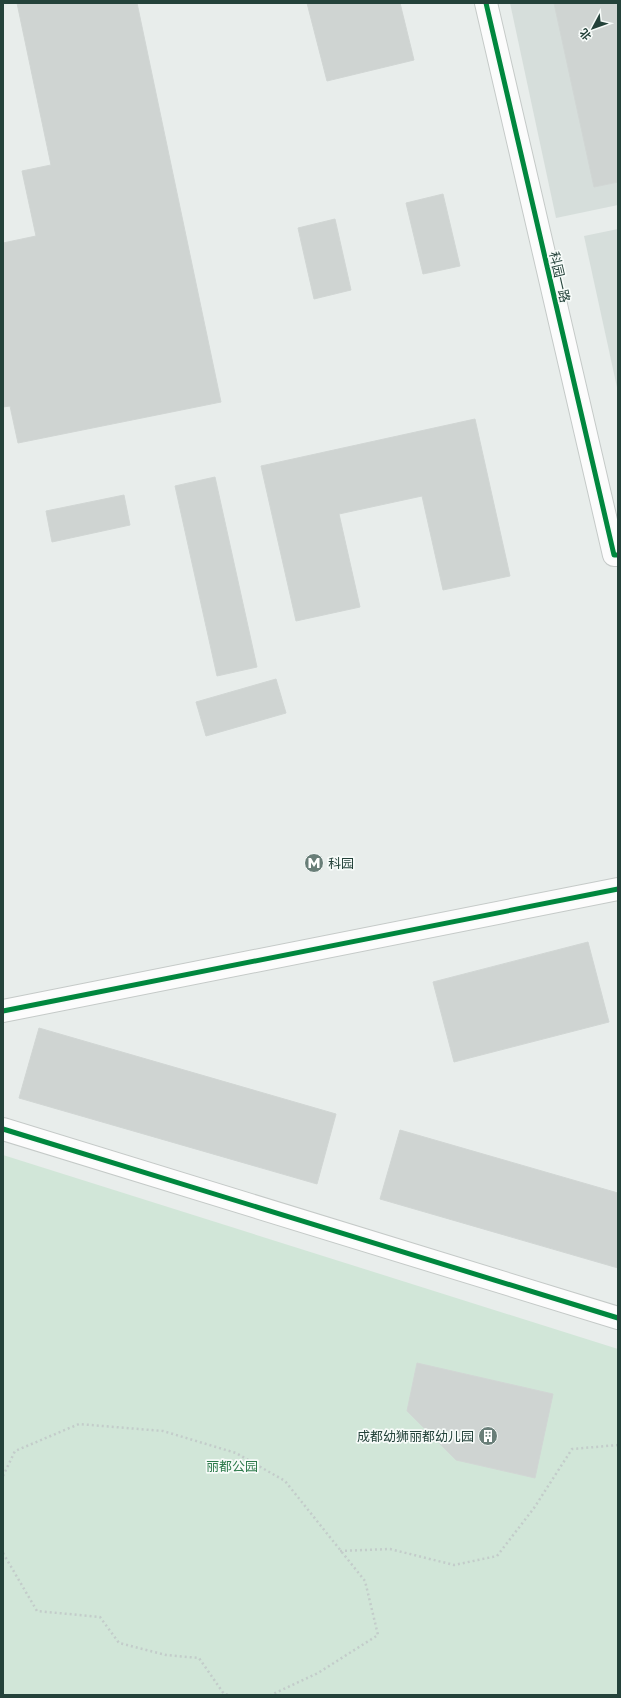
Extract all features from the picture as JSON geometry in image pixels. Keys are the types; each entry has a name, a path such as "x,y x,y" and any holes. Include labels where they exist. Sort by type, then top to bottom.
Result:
{"street":[{"name":"科园一路","path":"486,3 616,555"},
{"path":"3,1011 616,895"},
{"path":"3,1129 618,1318"}],"path":[{"path":"3,1476 15,1451 79,1424 163,1431 236,1453 285,1481 365,1581 378,1635 318,1673 271,1695"},
{"path":"340,1551 390,1549 454,1565 497,1556 534,1508 572,1448 618,1445"},
{"path":"3,1553 37,1611 100,1617 119,1643 166,1655 199,1658 224,1694 229,1695"}],"shaded area":[{"path":"510,3 618,3 618,205 556,218"},
{"path":"618,229 618,392 584,236"}],"green space":[{"name":"丽都公园","path":"3,1155 618,1349 618,1695 3,1695"}],"building":[{"path":"17,3 137,3 221,402 18,443 10,406 3,407 3,243 36,236 22,171 51,165"},
{"path":"307,3 400,3 414,60 327,81"},
{"path":"554,3 618,3 618,182 594,187"},
{"path":"443,194 460,266 423,274 406,203"},
{"path":"335,219 351,290 314,299 298,228"},
{"path":"475,419 510,576 443,590 422,496 339,514 360,607 296,621 261,466"},
{"path":"215,477 257,667 217,676 175,486"},
{"path":"124,495 130,525 52,542 46,511"},
{"path":"276,679 286,713 206,736 196,702"},
{"path":"588,942 609,1022 454,1062 433,982"},
{"path":"39,1028 336,1114 317,1184 19,1098"},
{"path":"400,1130 618,1193 618,1268 380,1199"},
{"name":"成都幼狮丽都幼儿园","path":"417,1363 553,1394 535,1478 456,1460 407,1411"}],"cycle path":[{"path":"486,3 614,555 618,555"},
{"path":"3,1011 618,889"},
{"path":"3,1129 618,1318"}],"place":[{"name":"科园","path":"314,863"},
{"name":"成都幼狮丽都幼儿园","path":"488,1436"}]}
